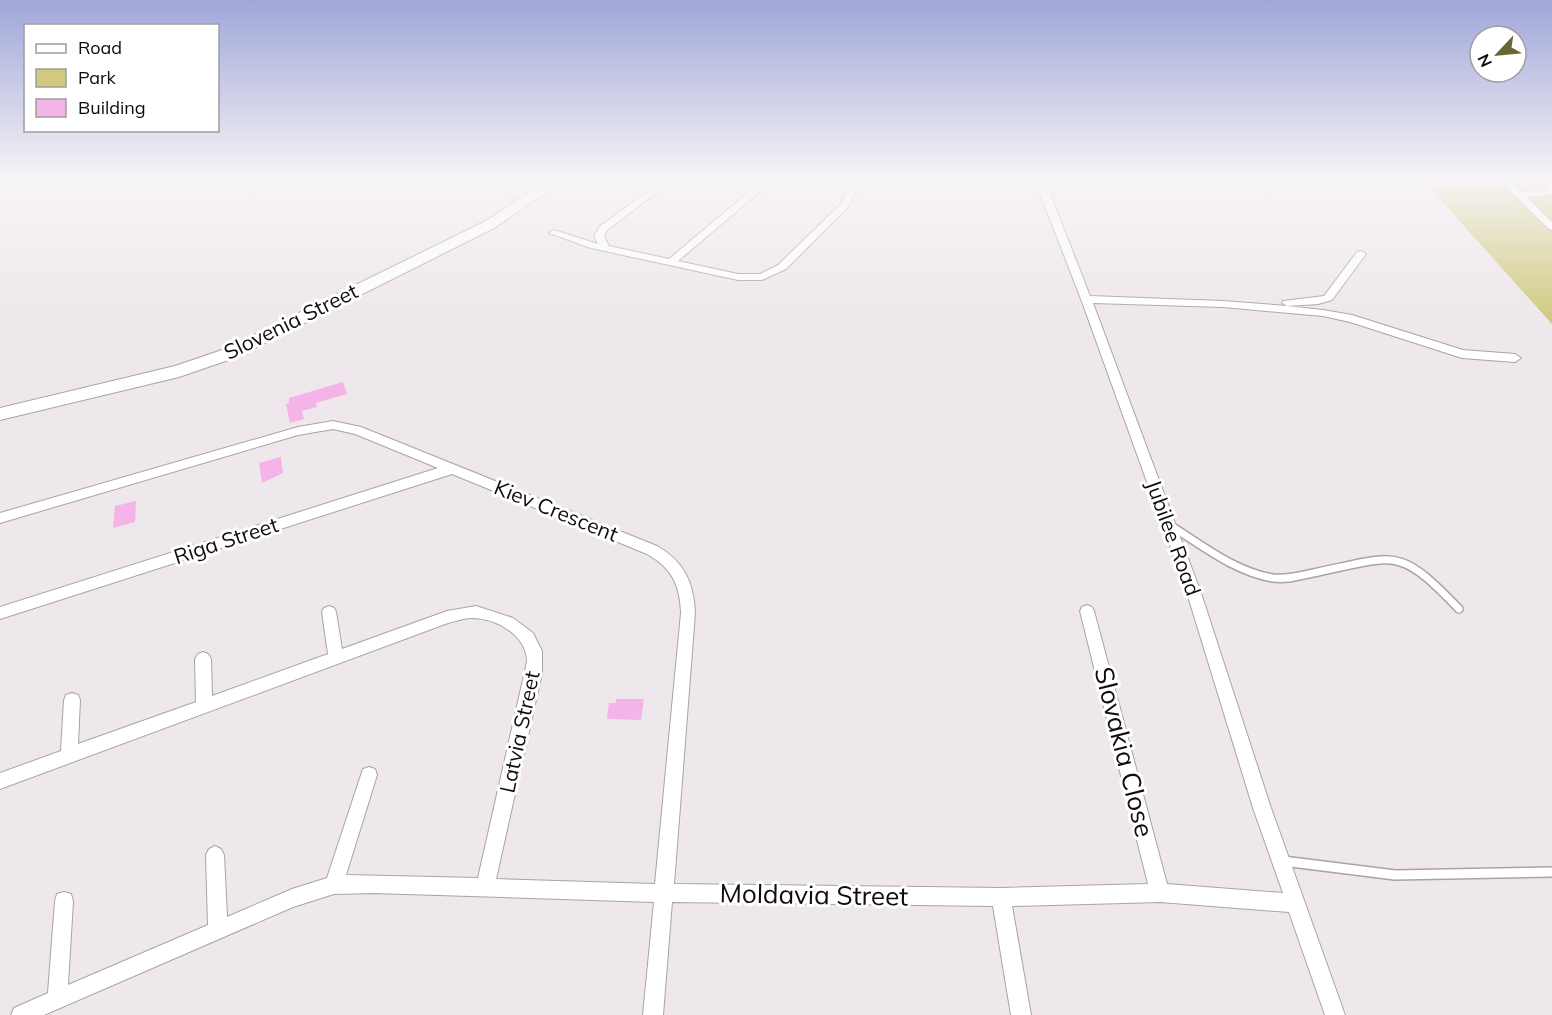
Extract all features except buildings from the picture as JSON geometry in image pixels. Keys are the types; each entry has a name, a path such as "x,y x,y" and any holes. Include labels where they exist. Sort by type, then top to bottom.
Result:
{"street":[{"name":"Slovenia Street","path":"0,414 179,371 231,353 488,225"},
{"path":"605,248 599,236 607,225"},
{"path":"671,262 714,225"},
{"path":"554,233 605,248 743,277 758,278 772,274 782,267 824,225"},
{"name":"Jubilee Road","path":"1057,225 1218,664 1249,768 1335,1015"},
{"path":"1248,306 1309,302 1328,298 1360,254"},
{"path":"1086,299 1248,306 1336,315 1462,354 1515,358"},
{"name":"Kiev Crescent","path":"0,518 298,431 324,426 341,426 357,430 652,550 671,561 680,572 687,591 688,613 652,1015"},
{"name":"Riga Street","path":"0,613 452,469"},
{"name":"Slovakia Close","path":"1088,611 1160,893"},
{"path":"329,612 336,658"},
{"name":"Latvia Street","path":"0,781 431,623 471,612 485,613 519,630 529,640 536,656 485,888"},
{"path":"203,659 204,707"},
{"path":"69,755 72,700"},
{"path":"334,885 369,775"},
{"path":"215,855 218,930"},
{"name":"Moldavia Street","path":"21,1015 309,891 334,885 662,893 1001,897 1160,893 1295,903"},
{"path":"1001,897 1021,1015"},
{"path":"57,1000 64,901"}],"lane":[{"path":"1169,525 1241,567 1274,578 1293,578 1361,562 1401,561 1420,572 1459,609"},
{"path":"1280,861 1395,875 1552,872"}],"green space":[{"path":"1464,225 1552,225 1552,324"}]}
